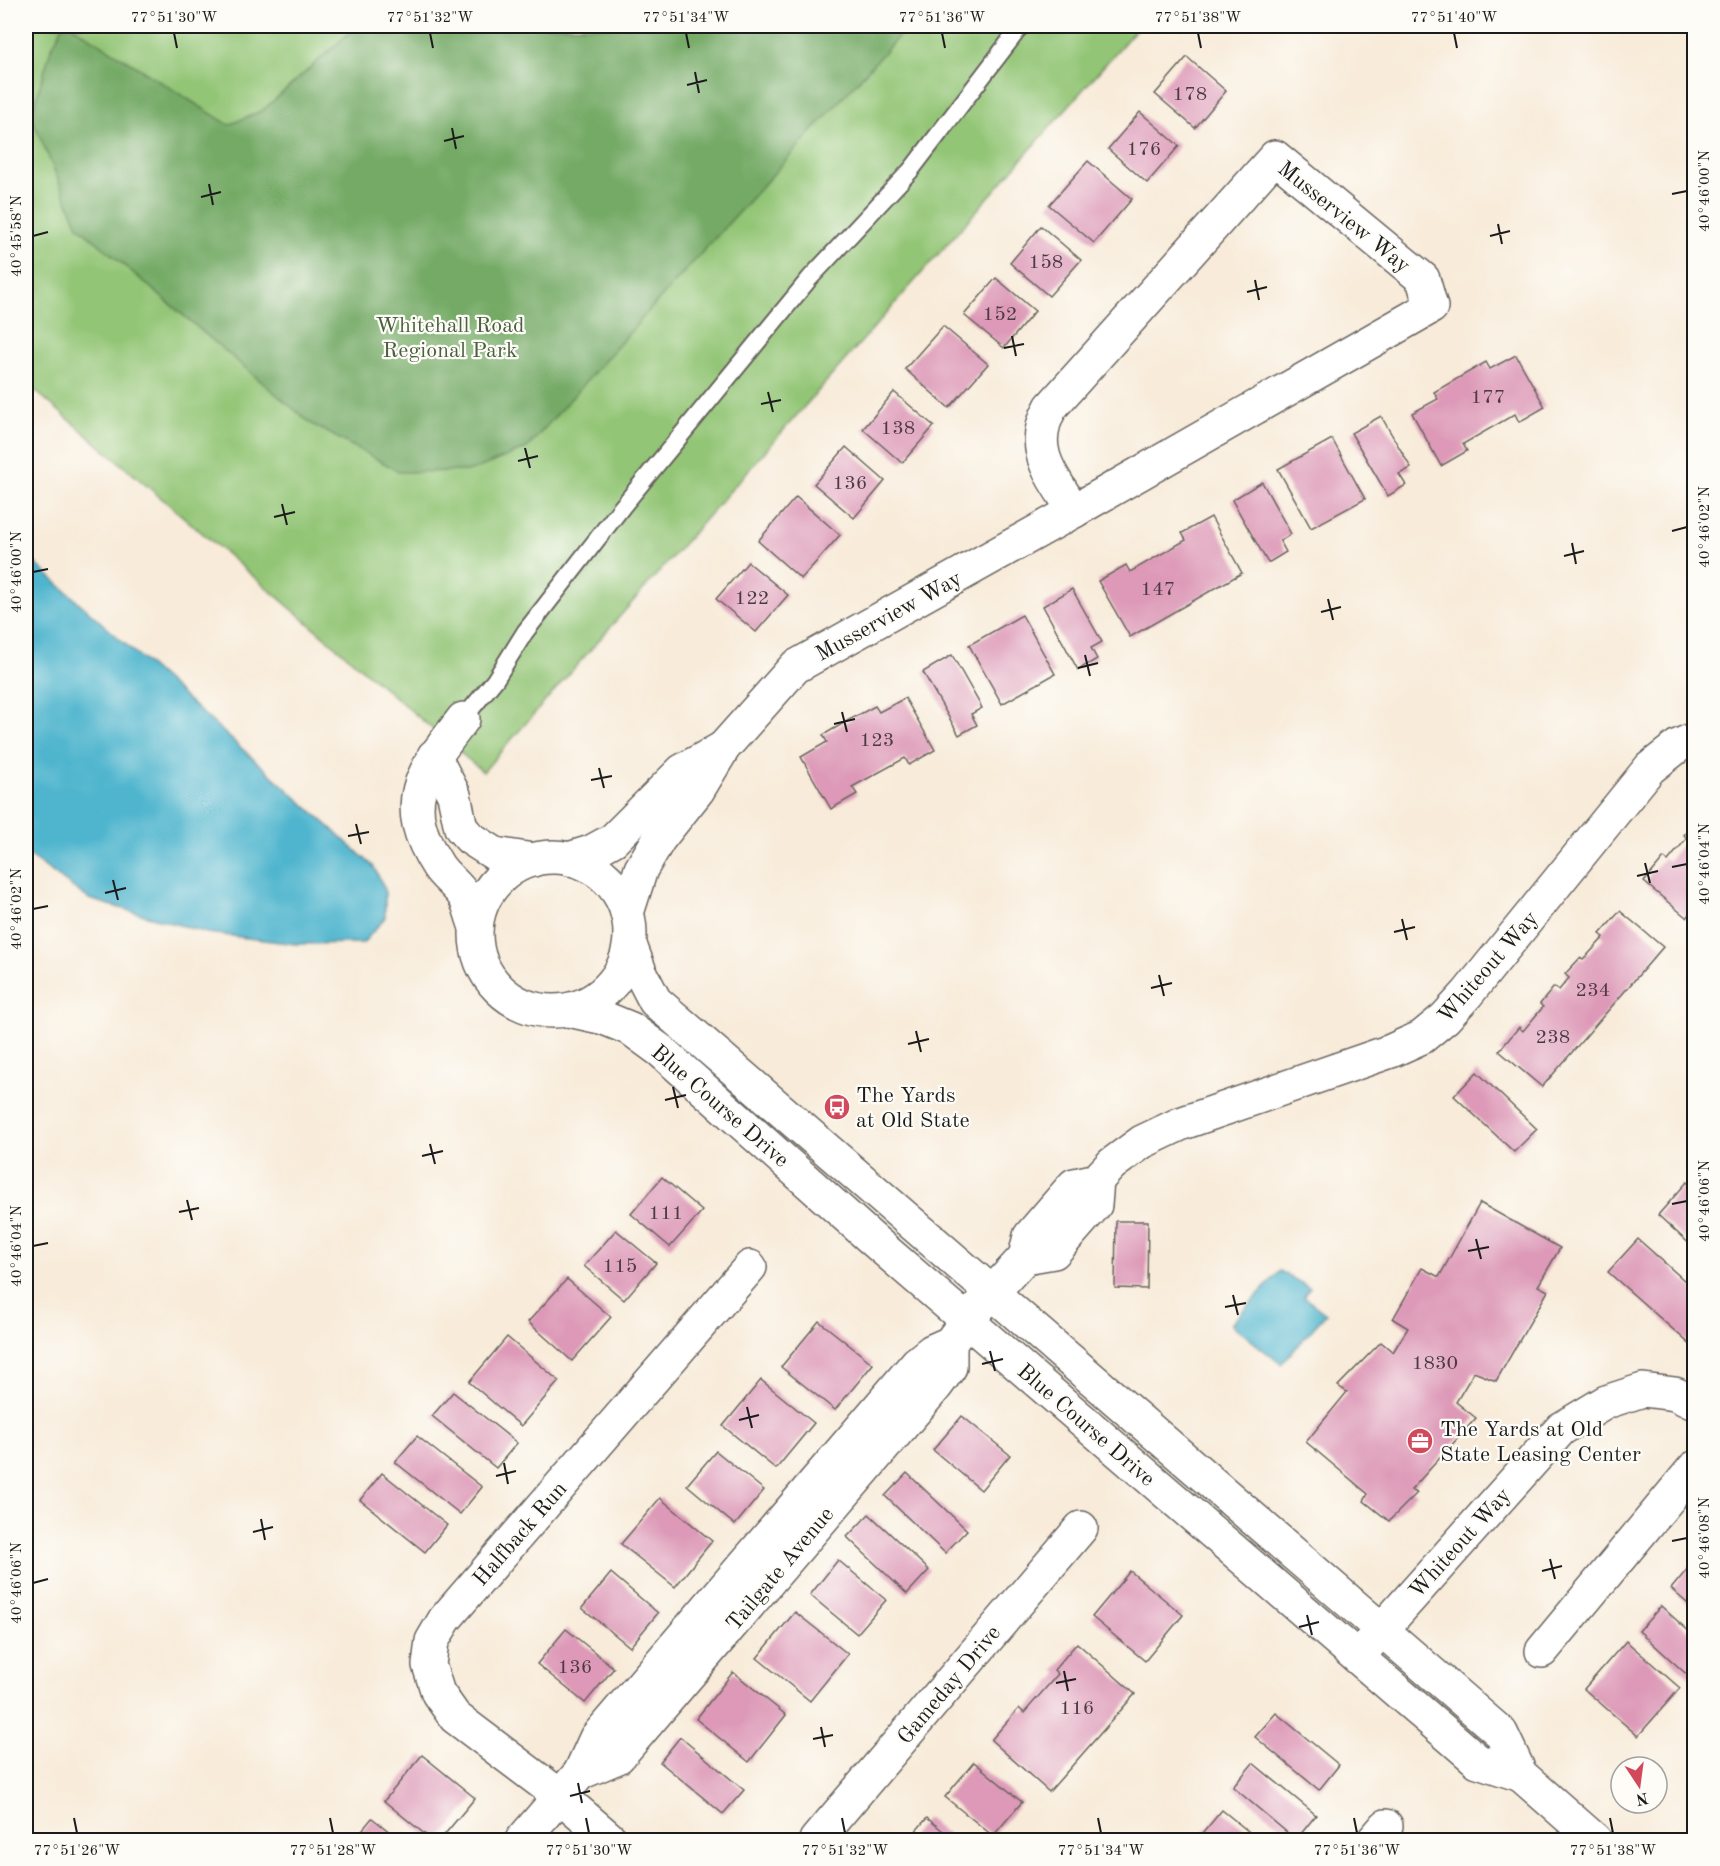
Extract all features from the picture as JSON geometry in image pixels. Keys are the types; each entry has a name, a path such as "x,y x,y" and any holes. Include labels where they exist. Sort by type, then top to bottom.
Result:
{"street":[{"name":"Musserview Way","path":"627,913 641,869 659,839 698,790 724,747 795,667 1074,511 1431,307 1424,279 1275,158 1051,407 1042,422 1040,448 1074,511"},
{"name":"Blue Course Drive","path":"463,719 434,756 417,794 417,814 420,830 439,867 465,897 476,927 478,951 486,973 502,991 522,1004 544,1010 568,1010 604,1018 631,1029 661,1051 872,1239 958,1332 1357,1658 1478,1761 1521,1775"},
{"name":"Whiteout Way","path":"958,1332 1025,1257 1030,1236 1074,1185 1097,1180 1112,1164 1142,1142 1180,1124 1390,1051 1422,1037 1445,1018 1467,994 1650,768 1678,746 1695,739"},
{"name":"Musserview Way","path":"569,859 591,852 613,840 682,771 724,747"},
{"name":"Blue Course Drive","path":"434,756 454,795 461,828 470,838 495,854 532,860 555,857 578,861 598,871 613,885 624,903 630,924 630,945 623,968 609,987 591,1002 568,1010"},
{"name":"Blue Course Drive","path":"476,927 482,904 494,884 512,869 532,860"},
{"name":"Blue Course Drive","path":"630,945 640,972 655,1001 1501,1733 1521,1775 1595,1840"},
{"name":"Halfback Run","path":"611,1840 570,1785 455,1717 438,1693 429,1665 432,1641 445,1619 750,1267"},
{"name":"Tailgate Avenue","path":"522,1840 570,1785 618,1757 936,1386 950,1366 958,1332"},
{"name":"Whiteout Way","path":"1357,1658 1381,1628 1561,1429 1606,1402 1643,1390 1675,1394 1695,1402"},
{"path":"1542,1650 1695,1468"},
{"name":"Gameday Drive","path":"816,1840 1081,1528"}],"lane":[{"path":"463,719 495,680 525,632 622,507 810,278 911,170 1021,26"}],"green space":[{"name":"Whitehall Road Regional Park","path":"26,26 1139,26 483,772 26,383"},
{"path":"63,26 72,26 229,125 263,110 357,26 908,26 527,448 471,471 400,472 310,423 78,226 31,116 51,49"}],"water":[{"path":"26,555 374,867 385,890 385,918 363,943 296,944 207,933 89,899 26,853"},
{"path":"1280,1271 1310,1288 1304,1297 1326,1314 1281,1364 1231,1324"}],"building":[{"path":"1187,57 1226,91 1195,128 1155,94"},
{"path":"1140,112 1179,146 1147,183 1108,149"},
{"path":"1088,161 1132,199 1094,243 1049,205"},
{"path":"1041,226 1081,260 1049,296 1010,263"},
{"path":"996,278 1035,311 1004,348 964,315"},
{"path":"943,326 988,364 949,408 905,369"},
{"path":"1516,355 1545,407 1519,422 1515,414 1463,444 1467,451 1441,466 1412,413 1438,399 1434,392 1486,362 1490,369"},
{"path":"894,392 934,426 902,463 863,429"},
{"path":"1381,416 1411,468 1399,474 1406,485 1388,496 1351,433"},
{"path":"1332,439 1365,499 1311,528 1278,469"},
{"path":"846,447 885,481 854,518 814,484"},
{"path":"1262,482 1291,534 1280,541 1286,552 1268,563 1232,500"},
{"path":"796,497 840,535 801,579 758,541"},
{"path":"1211,517 1242,573 1130,637 1098,581 1126,565 1130,572 1186,540 1182,533"},
{"path":"748,562 788,595 756,632 716,599"},
{"path":"1072,589 1102,642 1091,648 1097,659 1078,670 1043,606"},
{"path":"1022,615 1055,674 1002,704 969,645"},
{"path":"952,655 982,708 971,714 977,725 959,735 923,672"},
{"path":"905,698 935,750 909,765 905,758 852,787 857,794 831,809 801,757 827,742 823,735 849,720 875,706 879,712"},
{"path":"1694,822 1694,909 1687,918 1644,882 1664,858 1668,861 1687,838 1684,835"},
{"path":"1620,911 1663,947 1542,1087 1499,1051 1519,1027 1523,1031 1543,1007 1540,1004 1554,987 1559,990 1569,978 1565,974 1580,958 1583,960 1604,937 1600,934"},
{"path":"1477,1072 1537,1129 1514,1152 1454,1096"},
{"path":"662,1177 702,1211 670,1247 631,1214"},
{"path":"1687,1182 1694,1189 1694,1248 1658,1215"},
{"path":"1480,1203 1560,1248 1538,1286 1548,1291 1496,1381 1474,1372 1456,1402 1476,1418 1411,1490 1417,1493 1389,1521 1364,1501 1368,1494 1306,1442 1347,1392 1338,1386 1381,1342 1393,1352 1408,1328 1393,1319 1422,1268 1439,1277"},
{"path":"1116,1221 1148,1221 1147,1289 1115,1288"},
{"path":"616,1230 656,1263 624,1300 584,1266"},
{"path":"1638,1239 1694,1289 1693,1347 1608,1272"},
{"path":"567,1279 611,1317 572,1361 528,1322"},
{"path":"819,1321 873,1364 835,1410 781,1367"},
{"path":"507,1337 559,1381 521,1426 469,1382"},
{"path":"761,1380 814,1423 776,1469 723,1426"},
{"path":"453,1392 517,1443 496,1468 432,1416"},
{"path":"962,1416 1010,1455 981,1490 933,1450"},
{"path":"417,1436 482,1487 460,1514 395,1462"},
{"path":"716,1451 764,1490 735,1525 687,1485"},
{"path":"382,1473 447,1525 425,1552 360,1500"},
{"path":"907,1473 967,1530 945,1553 885,1496"},
{"path":"660,1498 712,1541 675,1587 621,1544"},
{"path":"869,1514 929,1570 907,1594 847,1537"},
{"path":"838,1560 886,1600 857,1634 810,1595"},
{"path":"1694,1561 1694,1609 1671,1589"},
{"path":"1130,1571 1183,1615 1145,1661 1092,1617"},
{"path":"611,1573 658,1613 630,1647 582,1608"},
{"path":"1661,1606 1694,1636 1694,1681 1639,1631"},
{"path":"795,1612 848,1654 810,1701 757,1658"},
{"path":"566,1629 614,1668 585,1703 537,1664"},
{"path":"1626,1641 1680,1688 1638,1736 1584,1689"},
{"path":"1077,1643 1135,1694 1049,1792 991,1740 1019,1708 1024,1713 1058,1674 1054,1670"},
{"path":"733,1672 786,1715 749,1762 696,1719"},
{"path":"1276,1713 1339,1765 1319,1790 1255,1737"},
{"path":"680,1737 744,1790 723,1814 660,1762"},
{"path":"422,1755 475,1798 440,1840 432,1840 384,1801"},
{"path":"974,1762 1022,1802 993,1836 945,1797"},
{"path":"1253,1763 1316,1815 1296,1840 1233,1787"},
{"path":"1222,1810 1259,1840 1197,1840"},
{"path":"372,1818 400,1840 354,1840"},
{"path":"927,1818 954,1840 908,1840"}],"place":[{"name":"The Yards at Old State","path":"837,1107"},
{"name":"The Yards at Old State Leasing Center","path":"1420,1441"}]}
